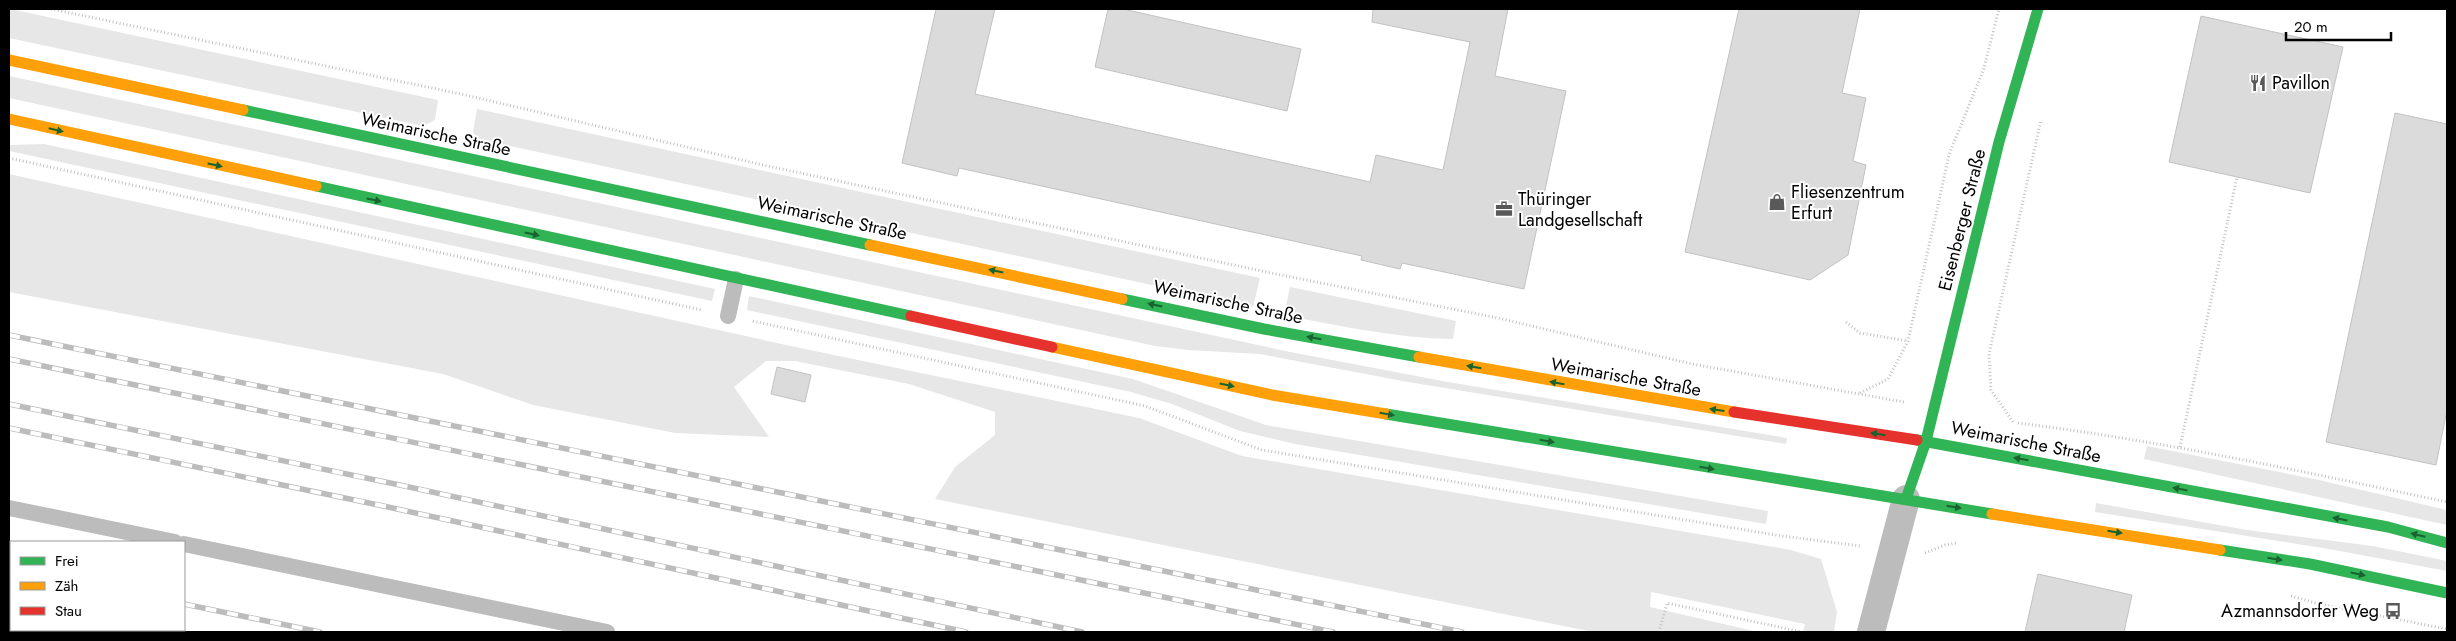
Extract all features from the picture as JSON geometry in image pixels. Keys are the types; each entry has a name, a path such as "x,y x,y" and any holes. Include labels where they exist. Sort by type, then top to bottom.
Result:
{"main road":[{"name":"Eisenberger Straße","path":"1906,499 1926,441 1999,142 2038,9"},
{"name":"Weimarische Straße","path":"9,60 1264,329 1686,405 1926,441 2388,528 2447,543"},
{"path":"9,119 1272,395 1776,480 2310,564 2447,593"}],"street":[{"path":"1871,632 1891,550 1906,499"}],"lane":[{"path":"728,316 736,279"},
{"path":"9,508 170,541"},
{"path":"185,544 607,632"}],"path":[{"path":"51,9 461,94 762,165 1276,274 1498,318 1692,364 1934,407"},
{"path":"1859,394 1888,379 1908,342 1949,155 1984,68 1999,9"},
{"path":"2013,422 1991,390 1989,354 2042,117"},
{"path":"9,158 1145,406 1262,450 1782,536 1891,550"},
{"path":"2180,447 2236,177"},
{"path":"1846,322 1860,333 1908,342"},
{"path":"2004,421 2093,432 2180,447 2447,502"},
{"path":"1659,632 1667,603 1802,632"}],"shaded area":[{"path":"10,9 438,100 435,120 423,126 9,38"},
{"path":"9,76 1290,352 1448,382 1787,438 1786,444 1408,382 1260,354 1155,346 9,98"},
{"path":"477,109 1260,278 1253,307 478,139 473,132"},
{"path":"44,144 715,289 712,301 9,151 9,145"},
{"path":"9,174 800,348 1139,418 1242,456 1791,550 1821,559 1837,612 1834,632 1803,632 1805,624 1651,592 1650,607 1758,632 1593,632 935,499 955,467 995,435 995,412 909,384 795,361 766,361 734,387 769,437 675,433 533,405 443,374 9,292"},
{"path":"1290,287 1456,321 1453,339 1389,334 1284,315"},
{"path":"749,296 1133,379 1266,425 1768,511 1766,524 1295,444 1240,431 1172,404 1131,392 747,310"},
{"path":"2147,446 2319,480 2447,510 2447,525 2144,459"},
{"path":"2096,503 2247,530 2373,546 2447,561 2447,571 2329,549 2095,512"}],"building":[{"path":"936,9 995,9 975,94 1370,182 1376,155 1443,170 1470,42 1372,22 1373,9 1508,9 1495,76 1566,91 1524,289 1402,263 1400,269 1361,260 1362,256 959,168 957,176 902,163"},
{"path":"1108,9 1123,9 1301,49 1287,111 1095,67"},
{"path":"1739,9 1860,9 1842,93 1866,98 1853,161 1866,165 1848,255 1810,280 1685,252"},
{"path":"2201,16 2343,47 2310,193 2169,162"},
{"path":"2395,113 2447,124 2447,410 2436,465 2326,442"},
{"path":"777,367 811,375 805,402 771,394"},
{"path":"2038,574 2132,595 2124,632 2025,632"}],"railway":[{"path":"9,335 1462,632"},
{"path":"9,359 1333,632"},
{"path":"9,404 395,484 1082,632"},
{"path":"9,428 388,507 966,632"},
{"path":"185,604 320,632"}],"traffic: fast":[{"path":"1906,499 1926,441 1999,142 2038,9"},
{"path":"243,110 870,245"},
{"path":"316,186 911,316"},
{"path":"1122,299 1264,329 1419,357"},
{"path":"1386,414 1992,514"},
{"path":"1917,440 2388,527 2447,543"},
{"path":"2220,550 2310,564 2447,593"}],"traffic: slow":[{"path":"9,60 243,110"},
{"path":"9,119 316,186"},
{"path":"870,245 1122,299"},
{"path":"1052,347 1272,395 1386,414"},
{"path":"1419,357 1734,412"},
{"path":"1992,514 2220,550"}],"traffic: jam":[{"path":"911,316 1052,347"},
{"path":"1734,412 1917,440"}],"place":[{"name":"Pavillon","path":"2258,83"},
{"name":"Fliesenzentrum Erfurt","path":"1777,202"},
{"name":"Thüringer Landgesellschaft","path":"1504,209"},
{"name":"Azmannsdorfer Weg","path":"2393,611"}]}
